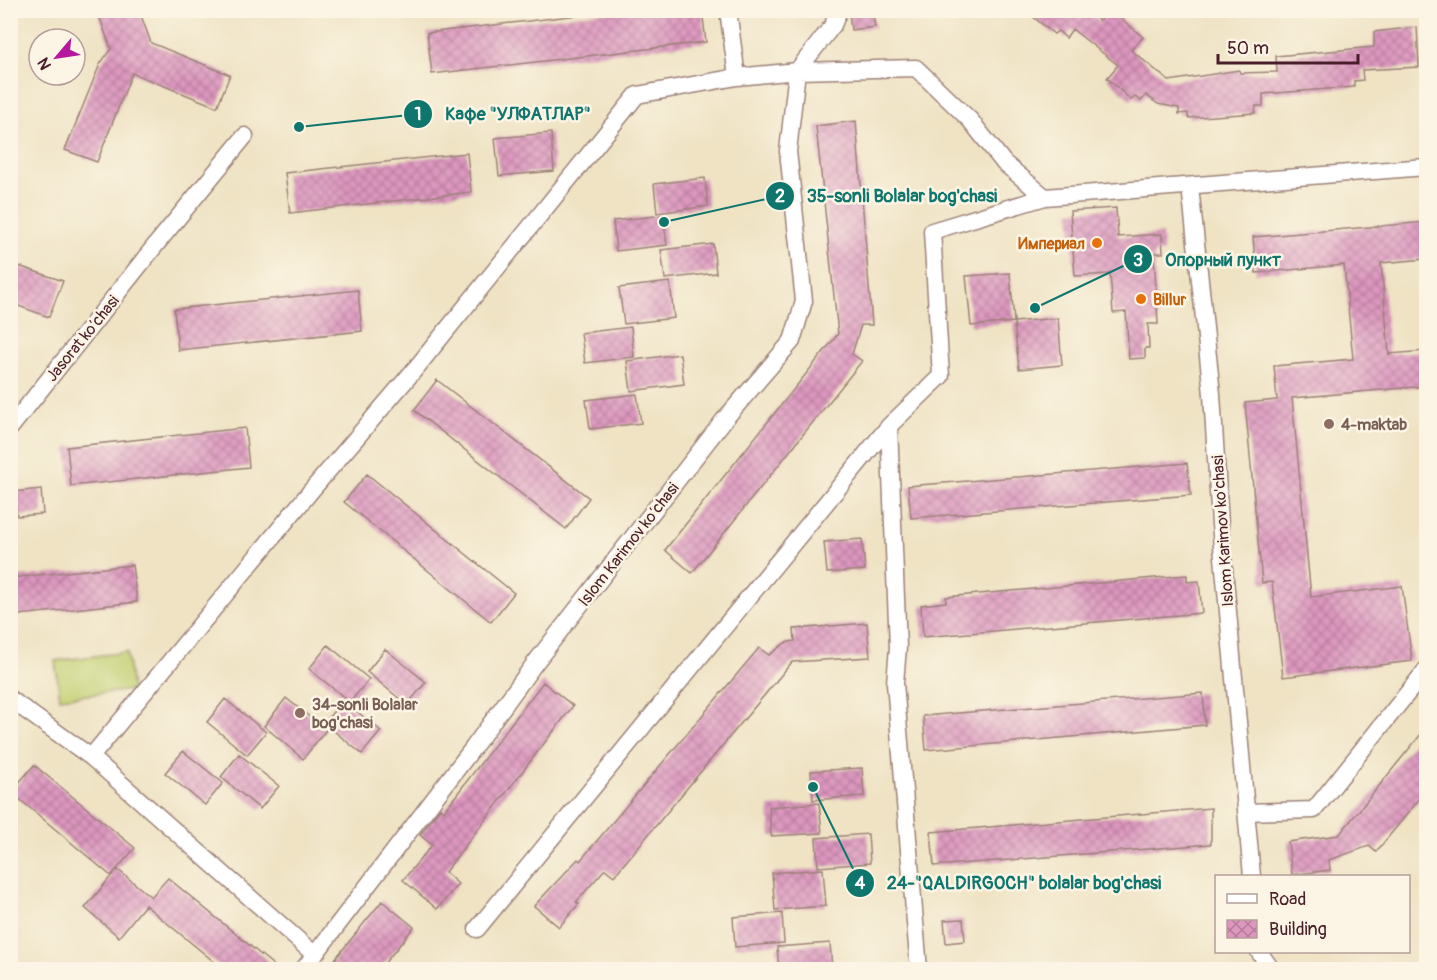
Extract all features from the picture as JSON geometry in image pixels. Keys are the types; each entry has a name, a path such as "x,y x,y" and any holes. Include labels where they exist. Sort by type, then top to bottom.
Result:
{"street":[{"path":"728,10 736,77"},
{"path":"797,71 833,25 839,10"},
{"path":"91,757 310,492 416,368 637,95 736,77 797,71 916,68 970,120 1004,163 1045,197"},
{"name":"Islom Karimov ko‘chasi","path":"303,969 724,420 792,341 804,301 788,150 797,71"},
{"name":"Jasorat ko‘chasi","path":"10,428 245,136"},
{"path":"477,929 889,426 941,376 932,231 1045,197 1426,166"},
{"name":"Islom Karimov ko'chasi","path":"1190,186 1212,394 1220,524 1252,875"},
{"path":"889,426 898,647 895,683 919,969"},
{"path":"1246,812 1314,810 1426,670"},
{"path":"10,699 91,757 315,956"},
{"path":"1260,953 1272,969"}],"green space":[{"path":"127,652 132,690 60,698 55,661"}],"building":[{"path":"97,10 139,10 151,43 230,75 217,107 132,73 97,162 65,150 100,64 111,49"},
{"path":"621,10 702,10 706,42 432,74 427,33"},
{"path":"849,10 872,10 875,27 851,30"},
{"path":"1025,10 1087,10 1099,21 1108,10 1111,10 1143,37 1131,50 1169,81 1239,70 1240,73 1277,72 1276,56 1374,47 1374,32 1417,27 1419,67 1362,70 1363,80 1354,81 1354,87 1263,94 1263,106 1256,106 1255,113 1188,118 1188,113 1179,114 1179,108 1158,104 1146,95 1141,101 1135,97 1131,100 1107,78 1118,65 1072,29 1066,38 1058,31 1054,34"},
{"path":"856,121 872,325 861,325 852,354 862,361 692,573 665,550 838,334 816,126"},
{"path":"551,133 554,171 499,176 495,138"},
{"path":"467,153 471,192 290,213 285,173"},
{"path":"705,178 708,206 657,213 654,184"},
{"path":"1116,208 1118,237 1162,234 1163,253 1154,253 1158,324 1148,324 1149,348 1145,348 1145,358 1129,359 1126,312 1113,313 1110,274 1075,276 1070,211"},
{"path":"663,215 667,245 616,251 613,221"},
{"path":"1426,222 1426,259 1381,263 1389,354 1426,351 1426,386 1292,398 1311,597 1402,586 1412,661 1283,677 1272,582 1262,583 1245,403 1277,400 1274,366 1353,359 1344,265 1256,273 1253,237"},
{"path":"713,244 716,273 665,279 661,250"},
{"path":"10,263 63,281 49,317 10,303"},
{"path":"1010,273 1014,322 971,326 966,276"},
{"path":"670,282 674,318 624,324 619,288"},
{"path":"358,290 362,331 178,350 174,309"},
{"path":"1058,318 1062,365 1019,369 1014,322"},
{"path":"631,327 634,357 585,363 581,333"},
{"path":"680,354 684,384 631,391 627,361"},
{"path":"437,380 589,498 566,529 414,410"},
{"path":"637,394 641,423 590,429 586,400"},
{"path":"245,428 249,467 71,486 67,447"},
{"path":"1187,463 1191,495 911,518 908,486"},
{"path":"367,474 514,593 491,622 344,502"},
{"path":"41,489 43,514 17,516 14,492"},
{"path":"862,539 865,570 827,573 824,542"},
{"path":"132,565 137,602 10,616 10,578"},
{"path":"1187,575 1187,582 1199,581 1202,613 923,637 921,605 946,602 946,597"},
{"path":"867,623 870,657 792,662 614,876 605,869 576,902 579,904 559,927 534,906 578,859 580,861 759,648 769,655 785,643 795,641 794,629"},
{"path":"328,645 369,679 350,702 309,669"},
{"path":"385,649 426,682 407,705 367,672"},
{"path":"543,682 573,706 445,872 458,884 437,909 403,880 432,845 420,835 440,808 444,811"},
{"path":"1203,693 1205,725 926,750 923,716"},
{"path":"286,698 326,730 303,759 264,726"},
{"path":"225,699 266,732 247,755 207,722"},
{"path":"343,700 381,731 362,754 324,723"},
{"path":"1426,728 1426,791 1376,852 1369,846 1329,860 1330,870 1292,875 1288,842 1339,835"},
{"path":"183,751 223,783 205,805 165,773"},
{"path":"239,754 279,786 260,809 221,777"},
{"path":"34,765 135,848 111,876 11,792"},
{"path":"862,768 864,796 813,800 811,771"},
{"path":"819,803 822,833 771,836 769,807"},
{"path":"1211,808 1211,844 934,866 931,832"},
{"path":"868,834 870,863 818,867 816,838"},
{"path":"117,869 151,897 168,878 278,969 223,969 145,905 119,937 85,908"},
{"path":"823,869 826,906 775,910 772,873"},
{"path":"382,901 414,927 380,969 327,969"},
{"path":"782,913 784,943 735,947 733,917"},
{"path":"963,919 965,941 946,943 944,920"},
{"path":"830,943 832,969 779,969 777,947"}],"place":[{"name":"Кафе \"УЛФАТЛАР\"","path":"299,127"},
{"name":"35-sonli Bolalar bog'chasi","path":"664,222"},
{"name":"Империал","path":"1097,243"},
{"name":"Billur","path":"1141,299"},
{"name":"Опорный пункт","path":"1035,308"},
{"name":"4-maktab","path":"1329,424"},
{"name":"34-sonli Bolalar bog'chasi","path":"300,713"},
{"name":"24-\"QALDIRGOCH\" bolalar bog'chasi","path":"813,787"}]}
